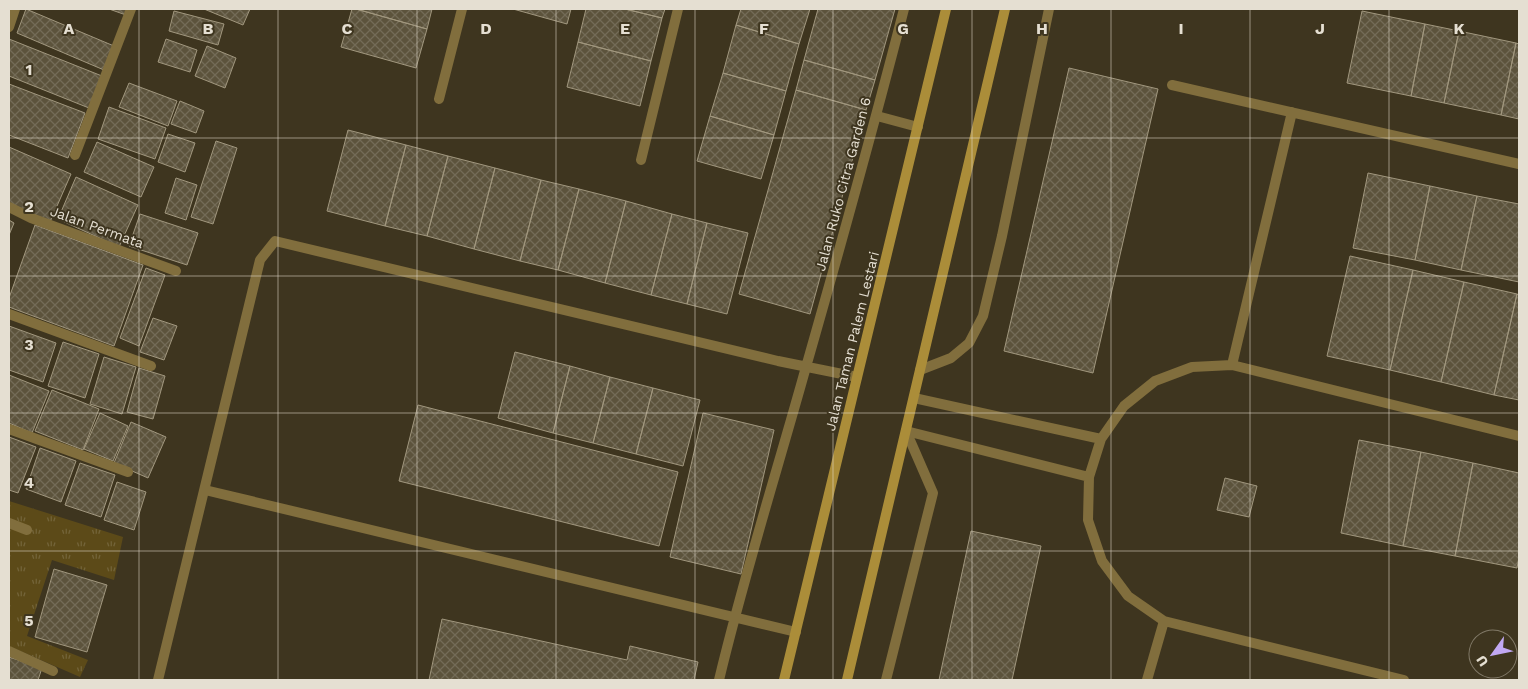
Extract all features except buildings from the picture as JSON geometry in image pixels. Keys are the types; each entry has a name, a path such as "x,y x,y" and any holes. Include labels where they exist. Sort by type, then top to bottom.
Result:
{"street":[{"path":"9,26 15,9"},
{"path":"75,155 131,9"},
{"path":"439,99 462,9"},
{"path":"641,160 678,9"},
{"name":"Jalan Ruko Citra Garden 6","path":"719,680 734,617 807,366 904,9"},
{"name":"Jalan Taman Palem Lestari","path":"784,680 946,9"},
{"path":"847,680 1005,9"},
{"path":"920,370 951,358 969,343 983,316 1002,236 1049,9"},
{"path":"1172,85 1519,164"},
{"path":"1232,364 1292,112"},
{"path":"876,116 918,127"},
{"name":"Jalan Permata","path":"9,207 31,218 176,271"},
{"path":"158,680 260,260 275,241 758,356 857,377"},
{"path":"9,314 151,366"},
{"path":"1404,680 1164,620 1128,596 1102,561 1088,520 1089,477 1100,439 1124,406 1155,381 1192,368 1232,364 1519,436"},
{"path":"914,398 1100,439"},
{"path":"9,429 128,472"},
{"path":"906,431 1089,477"},
{"path":"886,680 933,493 906,431"},
{"path":"205,490 796,632"},
{"path":"9,523 27,530"},
{"path":"1147,680 1164,620"},
{"path":"9,651 53,670"}],"green space":[{"path":"9,501 123,537 114,580 52,560 27,636 88,660 80,677 9,646"}]}
